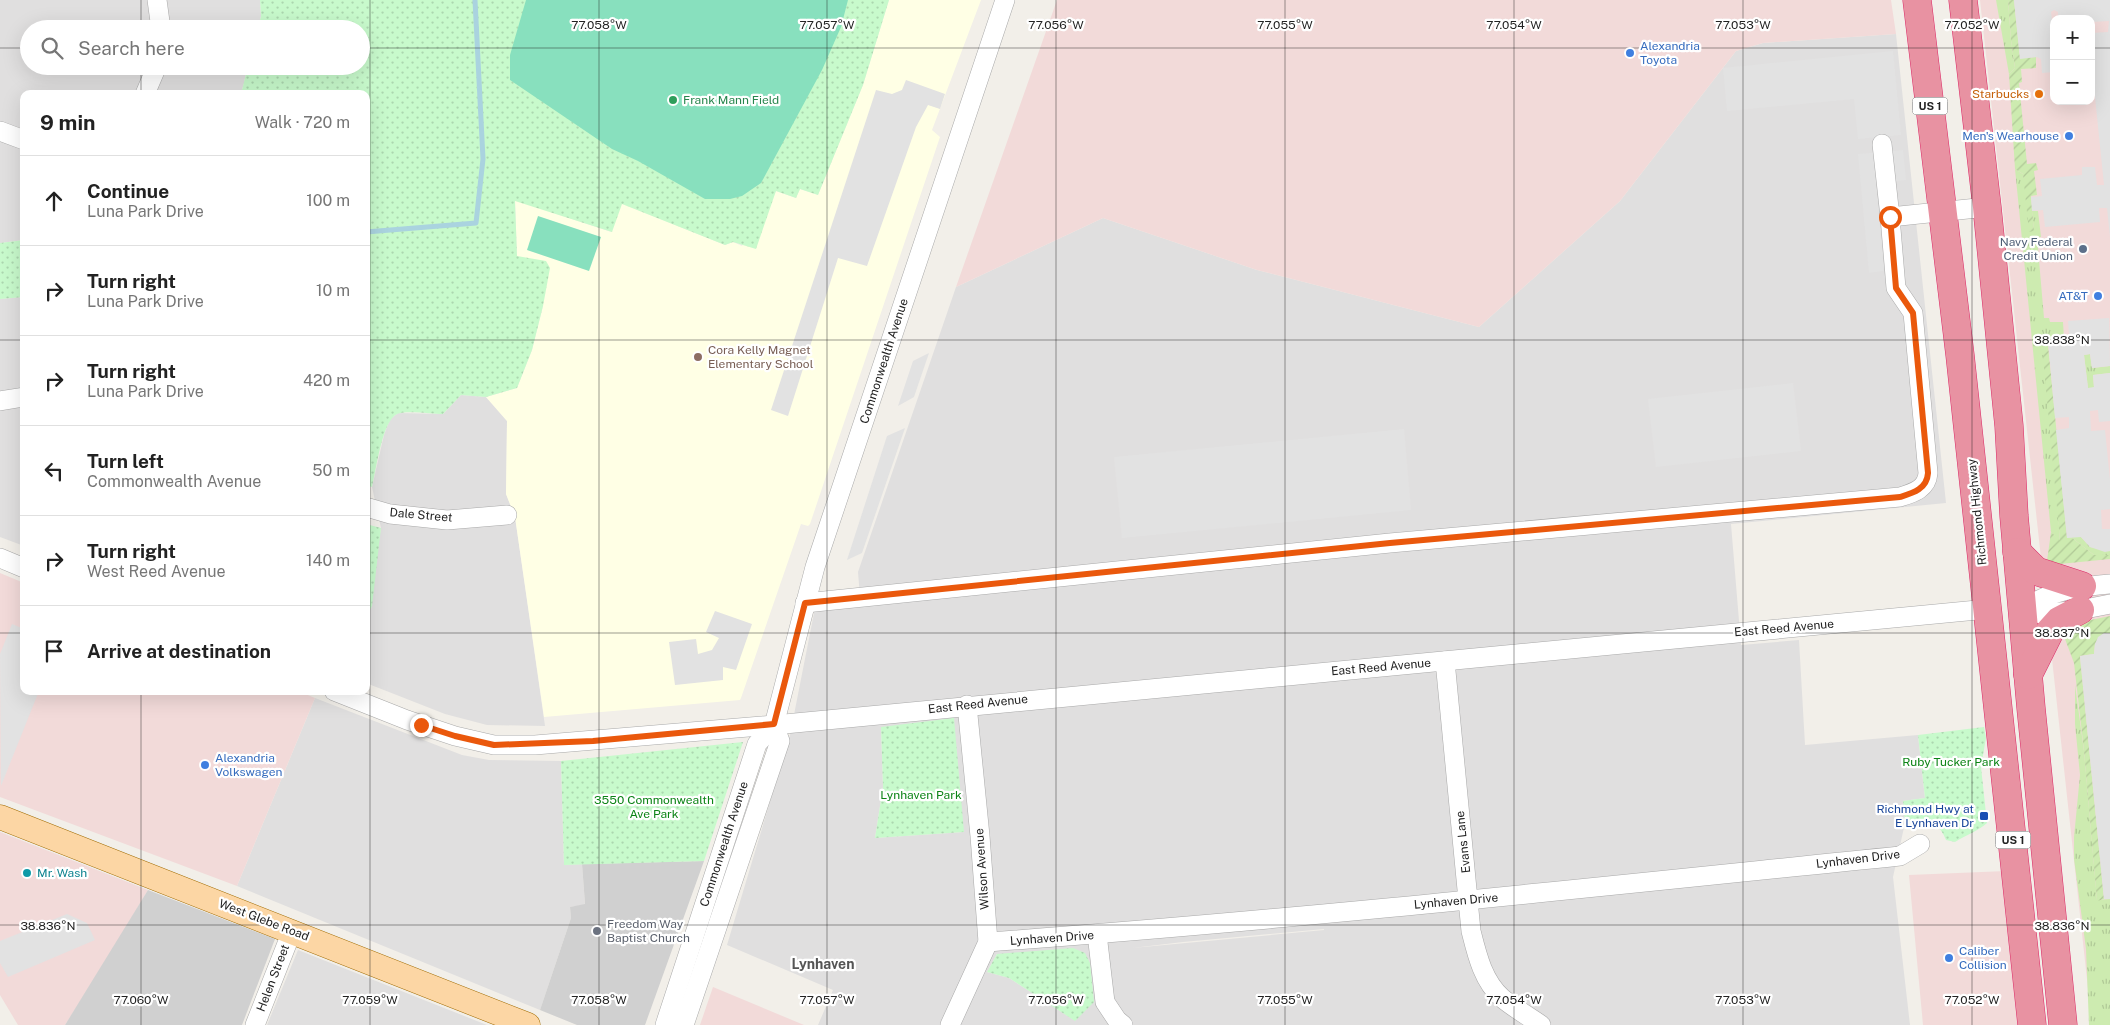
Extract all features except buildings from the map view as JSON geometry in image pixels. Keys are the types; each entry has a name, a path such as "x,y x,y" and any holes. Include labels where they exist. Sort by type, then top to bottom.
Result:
{"highway":[{"name":"Richmond Highway","path":"1917,0 1943,211 1980,545 2009,598"},
{"name":"US 1","path":"1964,0 2009,426 2009,598 2032,1025"},
{"path":"2009,598 2036,571 2081,598 2050,631 2028,675"},
{"name":"US 1","path":"2009,598 2028,675 2063,1025"}],"main road":[{"name":"West Glebe Road","path":"0,817 528,1025"}],"street":[{"path":"157,0 160,20"},
{"name":"Commonwealth Avenue","path":"665,1025 757,744 774,724 805,603 823,543 1005,0"},
{"path":"147,90 154,75"},
{"path":"0,131 20,138"},
{"path":"805,603 1390,543 1812,506 1900,497 1913,493 1924,486 1928,473 1913,313 1896,288 1882,144"},
{"path":"1890,217 1987,207"},
{"path":"0,401 20,398"},
{"name":"Dale Street","path":"370,508 390,514 447,520 507,515"},
{"path":"0,558 20,566"},
{"name":"East Reed Avenue","path":"344,695 407,720 455,736 494,745 593,741 1445,661 2009,598 2040,614 2110,584"},
{"name":"East Reed Avenue","path":"2081,598 2110,604"},
{"name":"Evans Lane","path":"1445,661 1471,931 1478,960 1490,982 1502,998 1541,1025"},
{"name":"Wilson Avenue","path":"950,1025 988,942 967,705"},
{"name":"Commonwealth Avenue","path":"684,1025 780,741 774,724"},
{"name":"Lynhaven Drive","path":"988,942 1097,934 1469,900 1900,856 1920,844"},
{"name":"Helen Street","path":"255,1025 292,931"},
{"path":"1097,934 1105,1002 1117,1020 1123,1025"}],"shaded area":[{"path":"0,0 260,0 260,20 20,20 20,75 246,75 242,90 20,90 20,240 0,243"},
{"name":"Cora Kelly Magnet Elementary School","path":"889,0 981,0 932,130 940,137 810,524 808,526 801,524 741,698 740,700 544,717 515,517 506,494 507,421 486,397 517,388 532,350 543,306 517,256 515,200 611,232 621,203 725,245 733,242 742,246 776,191 796,198 800,189 818,195 863,85"},
{"path":"1057,0 1891,0 1896,34 1763,43 1736,51 1620,201 1479,327 1257,270 1103,218 956,287"},
{"path":"1980,0 2110,0 2110,1025 2092,1025"},
{"path":"2014,0 2110,0 2110,237 2107,208 2099,208 2100,222 2045,227 2043,210 2032,211 2031,197 2042,196 2040,179 2082,175 2082,167 2095,167 2097,185 2104,185 2095,97 2095,33 2108,32 2109,21 2095,22 2095,15 2058,15 2058,12 2054,10 2050,15 2050,72 2042,73 2041,59 2037,57 2020,59"},
{"path":"1896,34 1946,503 1731,524 1741,645 1799,640 1805,745 1918,735 1925,798 1903,801 1905,823 1893,877 1910,1025 818,1025 833,990 727,945 790,735 815,608 860,597 858,572 956,287 1103,218 1257,270 1479,327 1620,201 1736,51 1763,43","holes":["881,727 964,832 875,838 883,787","1324,929 1132,948 1183,942","997,954 1074,1020 1009,978 987,972"]},
{"path":"1893,51 1901,135 1858,139 1854,99 1727,111 1723,68"},
{"path":"906,80 945,94 940,109 928,105 916,127 867,266 838,258 788,416 771,410 876,90 892,94 902,90"},
{"path":"1903,150 1906,180 1876,183 1884,271 1869,273 1858,154"},
{"path":"20,297 20,544 0,537 0,299"},
{"path":"2109,318 2110,366 2092,368 2090,354 2084,355 2088,388 2094,387 2093,375 2110,373 2110,421 2099,422 2098,410 2090,411 2091,431 2105,430 2110,480 2110,509 2101,510 2102,529 2110,529 2110,551 2105,552 2090,547 2081,537 2067,538 2056,430 2069,428 2069,417 2055,418 2048,340 2067,338 2069,334 2068,321"},
{"path":"929,353 914,397 898,406 913,361"},
{"path":"1793,383 1801,451 1656,467 1648,399"},
{"path":"461,395 486,397 507,421 506,494 515,517 545,726 487,725 445,714 370,685 370,593 381,528 372,487 384,435 390,419 398,413 443,414"},
{"path":"905,428 862,553 847,560 887,436"},
{"path":"1404,429 1411,510 1122,538 1114,457"},
{"path":"0,573 20,581 20,695 308,695 315,698 237,886 0,797"},
{"path":"715,611 752,624 736,670 723,667 723,680 675,685 669,642 696,639 698,654 712,650 719,638 706,632"},
{"path":"12,624 20,627 20,695 37,695 1,786 0,654"},
{"path":"2104,633 2110,633 2110,899 2104,899 2080,656 2094,654 2098,637"},
{"path":"315,698 462,755 489,760 561,761 564,865 582,864 585,905 570,907 571,918 540,1010 237,886"},
{"path":"0,832 148,890 65,1025 18,1025 0,995"},
{"path":"704,861 645,1025 577,1025 540,1010 571,918 570,907 585,904 582,864"},
{"path":"2006,871 2022,1025 1923,1025 1909,875"},
{"path":"148,890 275,939 242,1025 65,1025"},
{"path":"67,914 87,923 95,940 8,977 0,963 0,941"},
{"path":"298,950 487,1025 267,1025"},
{"path":"713,987 804,1025 700,1025"}],"green space":[{"path":"260,0 889,0 863,85 818,195 800,189 796,198 776,191 756,249 733,242 725,245 622,204 612,232 515,201 517,256 546,261 550,268 532,350 517,388 486,397 461,395 443,414 412,412 397,414 387,426 372,487 370,486 370,90 242,90 246,75 370,75 370,20 260,20"},
{"name":"Frank Mann Field","path":"526,0 848,0 841,27 822,70 761,183 742,196 730,199 705,199 638,161 612,149 510,80 510,55"},
{"path":"1996,0 2008,0 2015,68 2009,74"},
{"path":"2008,0 2014,0 2020,58 2036,57 2036,68 2021,69 2022,82 2019,83 2027,164 2036,163 2038,170 2034,171 2037,195 2031,196 2034,231 2029,232 2023,174 2015,169 2009,74 2015,68"},
{"path":"2015,169 2023,174 2034,231 2032,211 2038,211 2041,237 2037,237 2044,318 2049,318 2050,322 2063,322 2064,338 2048,340 2046,335 2060,541 2051,532"},
{"path":"538,216 601,237 589,271 527,250"},
{"path":"20,240 20,297 0,299 0,243"},
{"path":"2047,335 2067,537 2071,537 2094,555 2110,555 2110,559 2060,564 2047,561 2051,532 2060,540 2041,336"},
{"path":"2090,354 2092,368 2110,366 2110,373 2093,375 2094,388 2088,388 2084,355"},
{"path":"370,525 381,528 370,610"},
{"path":"2071,537 2081,537 2090,547 2110,551 2110,555 2094,555"},
{"path":"2110,616 2110,633 2104,633 2095,644 2094,654 2080,656 2104,899 2097,901 2074,663 2062,631 2076,623"},
{"path":"2075,685 2084,751 2097,900 2110,899 2110,1025 2089,1025 2086,949 2074,859 2074,837 2080,775 2075,724"},
{"name":"Lynhaven Park","path":"954,718 964,832 875,838 883,787 881,727"},
{"name":"Ruby Tucker Park","path":"1984,727 1986,738 1981,767 1987,823 1955,842 1946,840 1939,828 1930,822 1905,823 1903,801 1925,798 1918,735"},
{"name":"3550 Commonwealth Ave Park","path":"743,742 704,861 564,865 561,761"},
{"path":"1073,948 1085,953 1090,963 1094,1002 1075,1021 1009,978 987,972 997,954"}],"waterway":[{"path":"370,232 476,223 483,159 475,0"}],"place":[{"name":"Alexandria Toyota","path":"1630,53"},
{"name":"Starbucks","path":"2039,94"},
{"name":"Frank Mann Field","path":"673,100"},
{"name":"Men's Wearhouse","path":"2069,136"},
{"name":"Navy Federal Credit Union","path":"2083,249"},
{"name":"AT&T","path":"2098,296"},
{"name":"Cora Kelly Magnet Elementary School","path":"698,357"},
{"name":"Alexandria Volkswagen","path":"205,765"},
{"name":"Richmond Hwy at E Lynhaven Dr","path":"1984,816"},
{"name":"Mr. Wash","path":"27,873"},
{"name":"Freedom Way Baptist Church","path":"597,931"},
{"name":"Caliber Collision","path":"1949,958"}],"district":[{"name":"Lynhaven","path":"823,964"}],"route":[{"path":"421,725 455,736 494,745 535,745 774,724 805,603 1390,543 1792,508 1900,497 1913,493 1924,486 1928,473 1913,313 1896,288 1890,217"}]}
